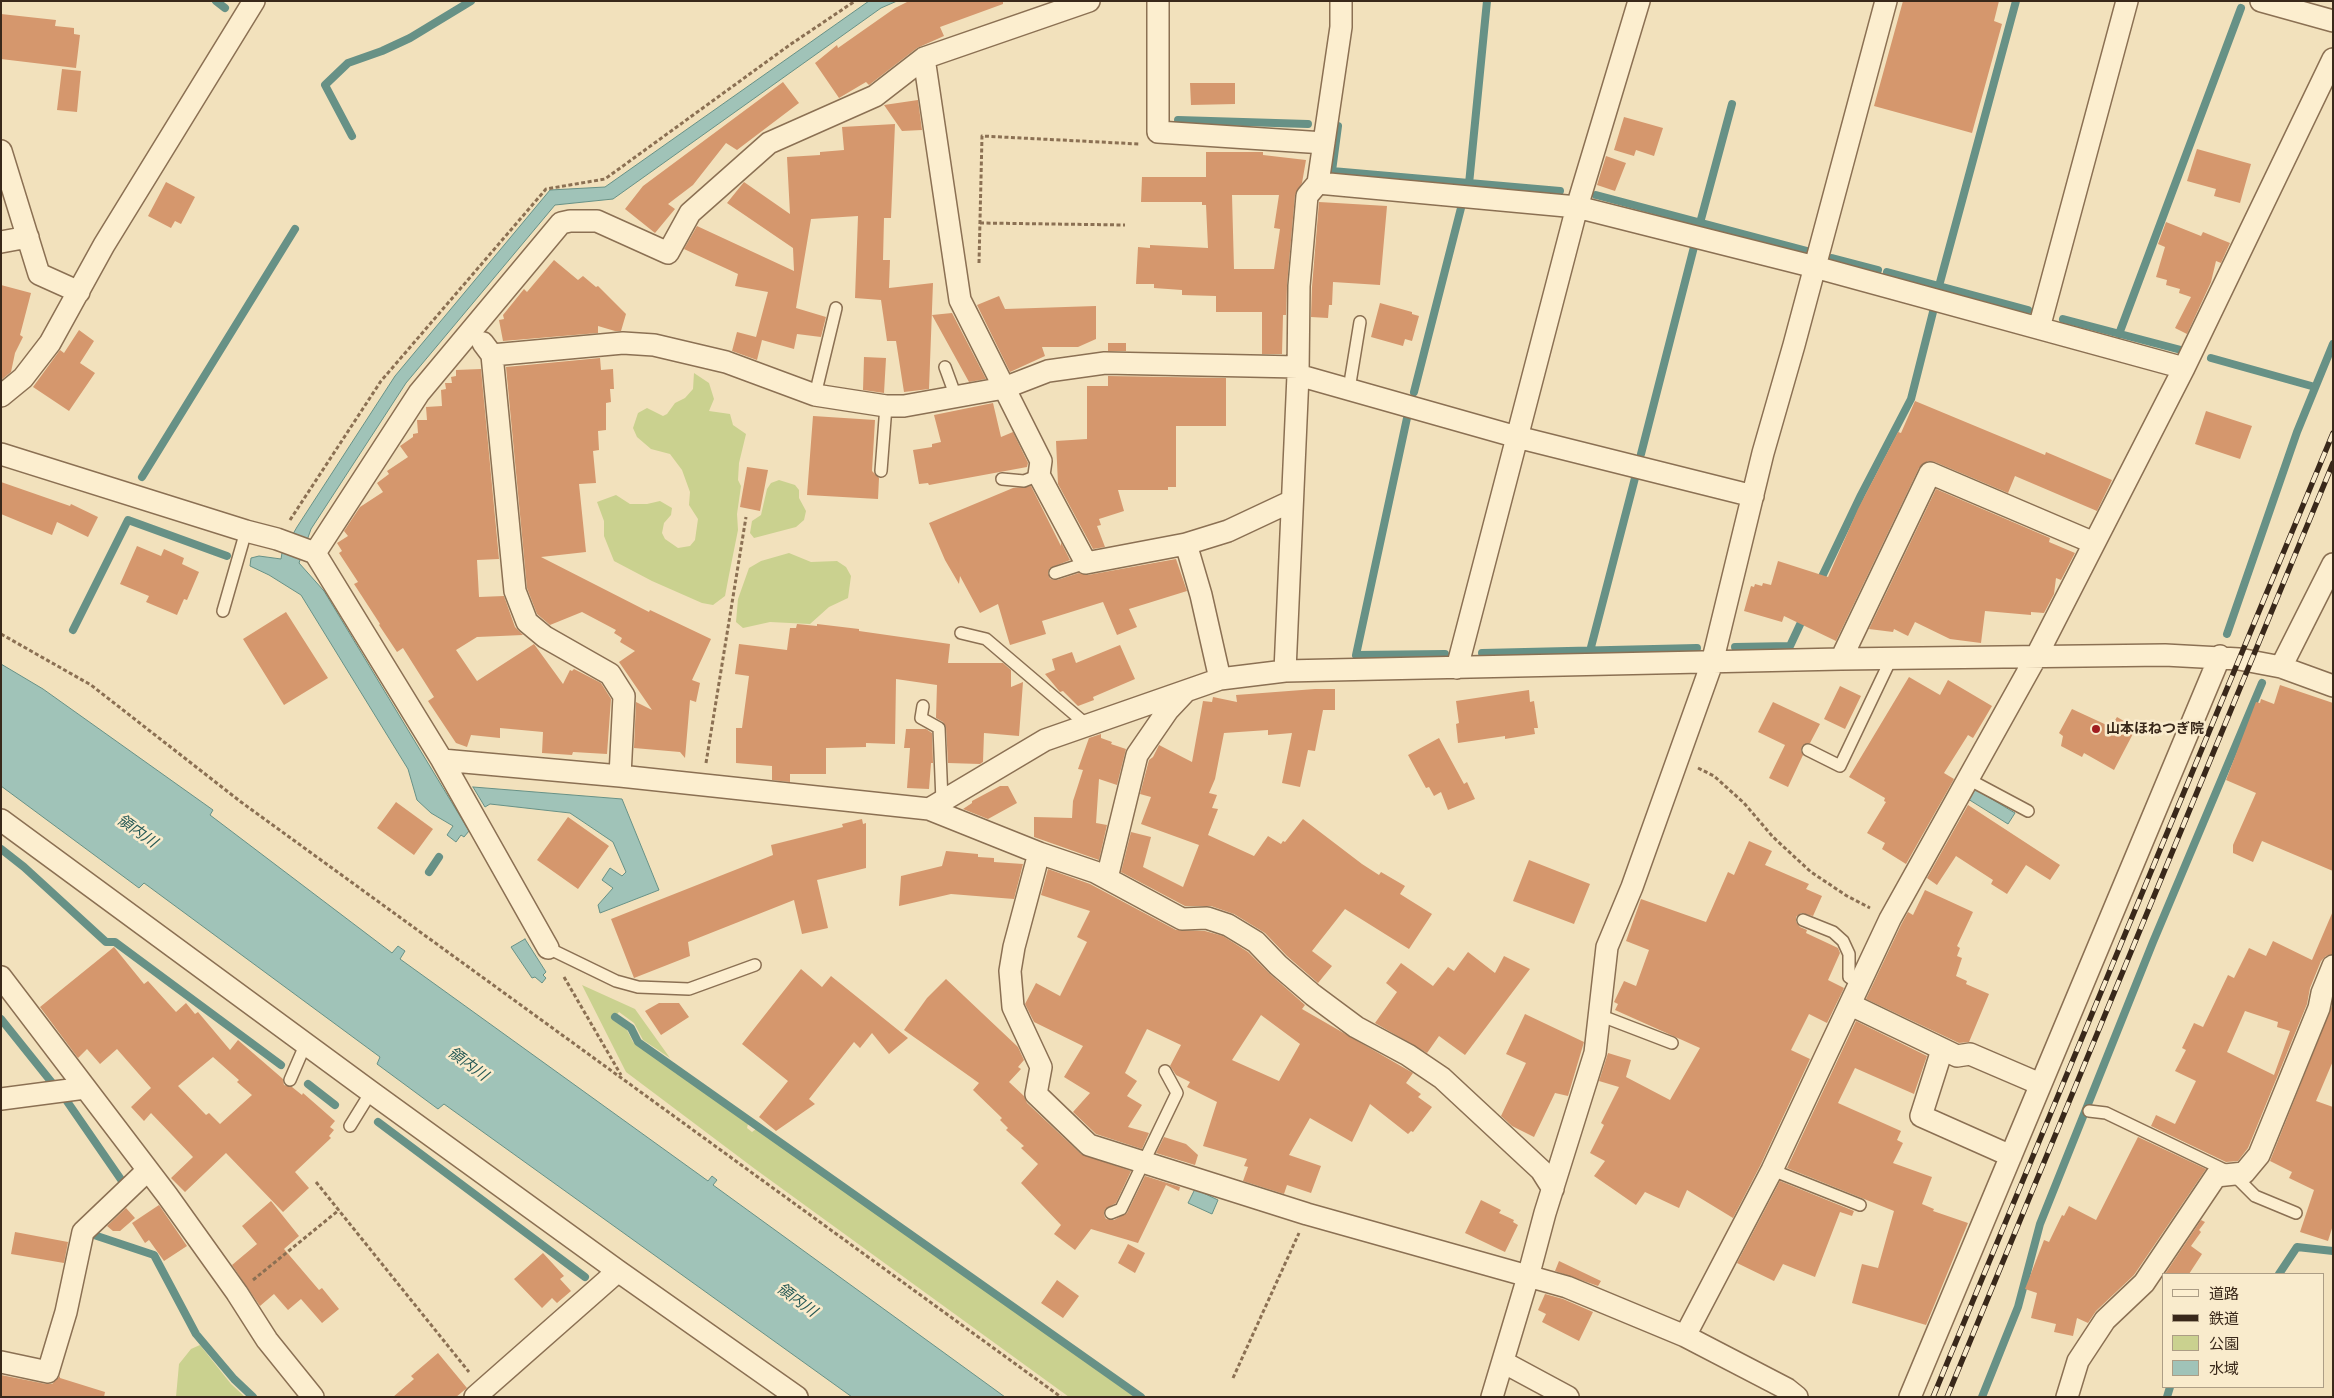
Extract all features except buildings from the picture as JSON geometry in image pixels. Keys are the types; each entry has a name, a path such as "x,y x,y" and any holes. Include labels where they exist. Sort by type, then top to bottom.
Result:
{"street":[{"path":"312,552 420,393 561,223 597,221 668,253 690,213 768,143 875,96 924,58 1089,1"},
{"path":"1158,1 1158,132 1324,143"},
{"path":"1285,671 1298,371 1299,286 1307,196 1318,183 1341,27 1342,1"},
{"path":"1457,668 1577,207 1639,1"},
{"path":"1492,1397 1595,1053 1608,947 1632,887 1712,663 1753,496 1886,1"},
{"path":"2039,328 2127,1"},
{"path":"2261,1 2333,21"},
{"path":"1,396 23,378 50,343 104,244 245,5"},
{"path":"924,58 960,300 1041,461 1039,475 1086,563 1186,544 1228,531 1292,502"},
{"path":"1685,1336 1772,1170 1890,919 2036,657 2184,368 2333,59"},
{"path":"1,151 39,274 79,292"},
{"path":"1318,183 1577,207 1815,267 2184,368"},
{"path":"1,242 28,237"},
{"path":"473,329 492,355 515,591 527,622 545,638 610,674 624,696 620,776"},
{"path":"492,355 624,343 654,345 726,362 815,395 886,406 904,406 1004,388 1048,371 1104,363 1298,371 1349,389 1517,437 1753,496"},
{"path":"1,454 246,531 284,541 312,552 442,760 548,948"},
{"path":"1841,659 1930,473 2094,543"},
{"path":"1186,544 1201,595 1220,679"},
{"path":"2281,667 2333,564"},
{"path":"936,805 1045,740 1220,679 1285,671 1841,659 2220,656 2281,667 2333,686"},
{"path":"1910,1397 2220,656"},
{"path":"1107,878 1137,755 1168,710 1186,690"},
{"path":"442,760 936,805 1039,853 1095,872 1182,919 1207,918 1228,925 1256,942 1278,965 1313,995 1356,1027 1408,1055 1442,1078 1541,1170 1553,1189"},
{"path":"1,820 371,1092 618,1271 797,1397"},
{"path":"1039,853 1014,947 1010,971 1012,1007 1041,1067 1036,1094 1089,1145 1307,1214 1567,1287 1685,1336 1787,1389 1797,1397"},
{"path":"2067,1397 2078,1361 2105,1320 2144,1283 2216,1176 2244,1173 2259,1155 2326,1011 2322,993 2333,966"},
{"path":"1,977 148,1170 237,1293 267,1340 313,1397"},
{"path":"1851,1004 1942,1050 1957,1056 1970,1054 2040,1084"},
{"path":"1942,1050 1921,1116 2011,1156"},
{"path":"1,1099 85,1088"},
{"path":"1,1362 48,1372 66,1312 82,1232 148,1170"},
{"path":"479,1393 618,1271"},
{"path":"1503,1362 1568,1397"}],"lane":[{"path":"815,395 836,308"},
{"path":"1349,389 1360,322"},
{"path":"945,367 956,396"},
{"path":"881,471 886,406"},
{"path":"1002,479 1024,481 1039,475"},
{"path":"223,611 246,531"},
{"path":"1055,573 1086,563"},
{"path":"961,633 986,639 1087,725"},
{"path":"1808,750 1840,766 1891,659"},
{"path":"923,706 922,718 939,728 936,805"},
{"path":"1968,779 2028,811"},
{"path":"1803,920 1834,932 1843,941 1850,954 1848,977 1860,984"},
{"path":"548,948 616,981 638,986 689,989 756,965"},
{"path":"1599,1015 1672,1043"},
{"path":"290,1080 306,1043"},
{"path":"1111,1213 1121,1209 1177,1093 1165,1071"},
{"path":"350,1126 371,1092"},
{"path":"2088,1111 2106,1113 2233,1174 2255,1196 2296,1213"},
{"path":"1772,1170 1860,1205"}],"path":[{"path":"792,44 856,1"},
{"path":"979,269 982,136 1148,145 1158,132"},
{"path":"980,223 1126,225"},
{"path":"702,785 746,517"},
{"path":"1,634 91,685 241,802 1061,1397"},
{"path":"1677,758 1714,776 1744,803 1773,837 1810,872 1847,896 1890,919"},
{"path":"548,948 622,1077"},
{"path":"316,1182 479,1393"},
{"path":"237,1293 339,1210"},
{"path":"1233,1378 1307,1214"}],"green space":[{"path":"694,373 709,383 714,399 709,411 730,414 733,425 746,434 739,463 738,480 741,486 737,514 738,530 725,596 713,605 702,603 652,581 614,561 604,536 604,521 597,502 616,495 630,504 647,504 660,501 672,508 671,515 664,523 662,533 665,539 678,548 690,546 695,540 698,519 689,505 690,492 682,470 670,454 651,449 637,437 633,428 638,413 647,408 663,416 667,414 675,403 685,398 693,389"},
{"path":"779,480 795,485 799,490 799,498 806,511 804,520 796,527 754,538 750,533 752,521 761,515 767,489 771,483"},
{"path":"789,553 811,562 837,561 846,567 851,576 848,598 829,607 810,624 770,622 743,628 736,622 738,599 749,568 761,561"},
{"path":"582,985 635,1009 670,1058 643,1040 634,1023 619,1012 613,1020 627,1030 633,1042 748,1124 747,1128 752,1132 756,1129 1135,1397 1069,1397 755,1169 626,1072"},
{"path":"200,1345 231,1384 245,1397 176,1397 179,1364 191,1349"}],"water":[{"path":"869,1 897,1 881,8 613,199 555,205 406,383 311,529 299,563 324,591 469,831 464,837 461,835 456,842 447,835 453,826 431,813 417,800 408,769 301,595 269,575 250,566 251,558 259,556 281,559 282,553 297,527 395,376 550,190 605,187"},
{"name":"領内川","path":"1,664 43,689 213,810 210,815 392,953 398,946 405,951 400,959 708,1181 712,1176 717,1180 713,1185 1005,1397 852,1397 444,1104 438,1109 377,1064 380,1057 144,883 139,888 1,786"},
{"path":"473,787 622,799 659,890 600,913 598,905 613,888 602,880 610,868 622,876 626,872 613,842 570,813 490,804 485,807"},
{"path":"1975,789 2015,813 2008,824 1968,799"},
{"path":"525,939 546,972 543,975 546,978 542,983 535,977 532,978 511,947"},
{"path":"1195,1189 1218,1200 1212,1214 1188,1203"}],"waterway":[{"path":"216,1 225,8"},
{"path":"352,136 325,85 348,63 382,51 410,38 471,1"},
{"path":"1469,184 1487,1"},
{"path":"1939,286 2016,1"},
{"path":"2119,334 2241,8"},
{"path":"1700,223 1732,104"},
{"path":"1178,120 1308,124"},
{"path":"1338,126 1332,171 1560,191"},
{"path":"1596,195 1811,252"},
{"path":"1414,392 1461,208"},
{"path":"142,477 295,229"},
{"path":"1641,454 1695,243"},
{"path":"1832,258 1878,270"},
{"path":"1887,272 2028,310"},
{"path":"1819,583 1861,495 1911,399 1933,312"},
{"path":"2063,319 2181,350"},
{"path":"2227,634 2297,432 2333,344"},
{"path":"2211,358 2315,387"},
{"path":"1407,418 1356,655 1445,654"},
{"path":"1590,651 1635,478"},
{"path":"73,630 128,520 227,556"},
{"path":"1735,647 1790,646 1804,616"},
{"path":"1482,653 1697,648"},
{"path":"1982,1397 2018,1307 2040,1224 2153,942 2262,683"},
{"path":"1,849 24,867 106,942 115,942 281,1065"},
{"path":"429,872 439,857"},
{"path":"615,1017 631,1028 638,1042 1141,1397"},
{"path":"1,1019 53,1084"},
{"path":"308,1084 335,1105"},
{"path":"64,1097 122,1181"},
{"path":"378,1122 585,1277"},
{"path":"95,1228 94,1235 154,1255 196,1334 234,1379 253,1397"},
{"path":"2280,1273 2297,1247 2333,1251"},
{"path":"2167,1397 2170,1388"}],"railway":[{"path":"1933,1397 2333,433"},
{"path":"1947,1397 2333,463"}],"place":[{"name":"山本ほねつぎ院","path":"2096,729"}]}
